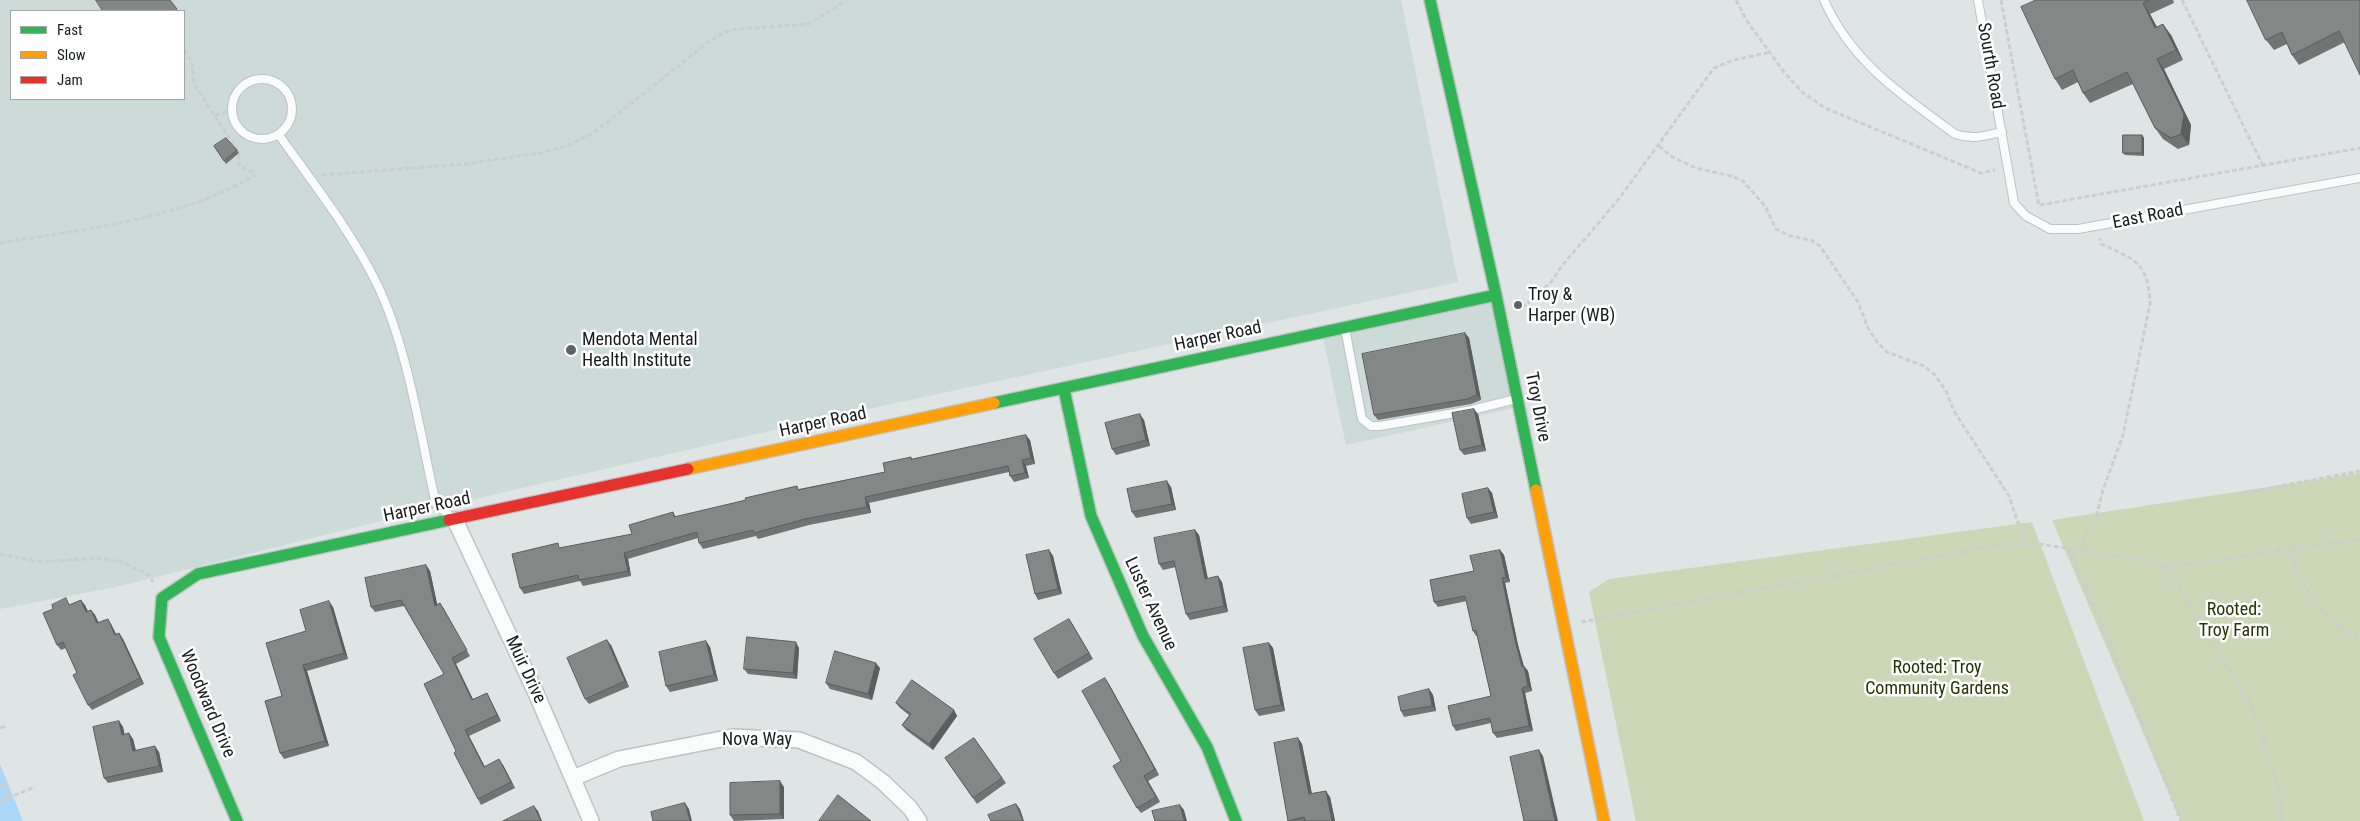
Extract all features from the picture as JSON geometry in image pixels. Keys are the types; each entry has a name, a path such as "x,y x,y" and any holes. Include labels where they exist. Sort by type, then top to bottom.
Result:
{"street":[{"name":"Troy Drive","path":"1430,0 1496,295 1604,821"},
{"name":"Harper Road","path":"162,598 198,574 1496,295"},
{"name":"Luster Avenue","path":"1064,389 1091,516 1143,636 1207,747 1236,821"},
{"name":"Muir Drive","path":"455,520 536,693 591,821"},
{"name":"Woodward Drive","path":"162,598 159,637 237,821"},
{"name":"Nova Way","path":"573,778 619,759 732,737 799,740 856,762 884,782 910,808 919,821"}],"lane":[{"path":"1824,0 1839,28 1862,60 1884,81 1955,134 1966,138 1979,138 2002,132"},
{"name":"Sourth Road","path":"1978,0 2002,132"},
{"path":"262,79 280,85 287,92 293,110 291,120 279,135 270,139 250,138 237,127 231,111 237,92 244,85 262,79"},
{"name":"East Road","path":"2002,132 2014,203 2026,216 2050,229 2097,226 2360,178"},
{"path":"279,135 334,213 377,284 402,353 436,504 455,520"},
{"path":"1345,326 1362,419 1371,426 1472,410 1518,399"}],"path":[{"path":"308,176 465,164 540,153 567,146 598,128 706,43 723,33 752,27 810,24 847,0"},
{"path":"1736,0 1747,21 1784,72 1802,92 1825,108 1981,172 2008,168"},
{"path":"2001,0 2040,205 2360,148"},
{"path":"2182,0 2263,166"},
{"path":"0,243 150,218 231,189 254,173 239,166 239,153 194,84 192,62 185,52"},
{"path":"1521,306 1526,305 1551,282 1561,267 1618,200 1714,68 1734,60 1771,52"},
{"path":"215,115 231,111"},
{"path":"1658,146 1672,157 1696,168 1743,181 1765,206 1776,229 1790,236 1811,240 1820,246 1858,302 1868,328 1877,342 1887,352 1924,366 1935,375 1946,391 1954,411 2009,496 2025,543"},
{"path":"2080,550 2095,521 2123,436 2150,304 2150,288 2140,264 2101,244 2097,226"},
{"path":"2238,494 2360,471"},
{"path":"2163,567 2204,563 2287,548 2360,540"},
{"path":"1564,625 1970,549 2025,543 2150,561 2163,567 2179,585 2196,618 2249,704 2274,769 2282,821"},
{"path":"2068,548 2103,627 2181,821"},
{"path":"2287,548 2300,579 2325,615 2343,630 2360,638"},
{"path":"0,554 42,562 98,558 123,562 149,575 162,598"},
{"path":"0,728 6,726"},
{"path":"0,786 4,784 10,797"},
{"path":"0,801 35,787"}],"shaded area":[{"name":"Mendota Mental Health Institute","path":"0,0 1401,0 1458,282 826,418 405,515 116,587 0,609"},
{"path":"1496,295 1519,407 1346,445 1322,332"}],"green space":[{"name":"Rooted: Troy Farm","path":"2360,473 2360,821 2181,821 2052,520"},
{"name":"Rooted: Troy Community Gardens","path":"2032,522 2144,821 1636,821 1589,592 1609,579"}],"water":[{"path":"0,764 23,821 0,821"}],"building":[{"path":"96,0 170,0 177,9 176,10 102,10"},
{"path":"2036,0 2149,0 2143,3 2155,28 2163,24 2176,50 2157,59 2184,114 2181,134 2171,138 2155,128 2127,72 2083,93 2073,70 2055,79 2021,7"},
{"path":"2247,0 2360,0 2360,75 2339,31 2292,55 2282,32 2266,40"},
{"path":"2123,135 2142,135 2142,153 2123,153"},
{"path":"226,138 237,150 224,161 214,146"},
{"path":"1465,333 1477,395 1467,399 1374,415 1362,354"},
{"path":"1474,409 1482,445 1460,450 1452,413"},
{"path":"1140,414 1146,440 1112,449 1105,423"},
{"path":"1026,435 1031,458 1022,460 1025,473 1010,476 1008,466 865,497 867,507 805,519 754,533 753,530 699,543 697,532 624,553 628,571 579,580 578,575 520,588 512,554 558,543 559,548 632,534 629,525 673,512 674,517 797,486 798,490 885,472 883,463"},
{"path":"1167,481 1172,504 1132,512 1127,489"},
{"path":"1488,488 1494,512 1467,518 1462,494"},
{"path":"1195,530 1205,579 1218,576 1224,606 1186,614 1174,561 1159,564 1154,538"},
{"path":"1049,550 1058,589 1035,594 1026,555"},
{"path":"1500,550 1506,577 1502,578 1515,640 1522,667 1524,666 1528,686 1522,688 1529,726 1493,733 1490,718 1453,726 1448,706 1491,696 1476,630 1473,631 1465,596 1434,602 1430,580 1474,571 1470,556"},
{"path":"426,565 435,606 440,603 467,650 452,658 472,700 487,693 497,715 465,730 484,767 499,759 511,782 478,799 454,753 456,751 424,684 444,674 401,600 371,607 365,578"},
{"path":"66,598 69,605 81,600 86,612 91,610 97,623 108,619 115,635 119,633 140,678 88,705 73,675 77,673 63,642 57,645 43,613 53,609 52,605"},
{"path":"329,601 344,653 303,665 325,741 280,753 265,701 282,696 266,643 306,631 300,610"},
{"path":"1069,619 1089,653 1054,673 1034,639"},
{"path":"747,637 796,642 793,673 744,669"},
{"path":"607,640 625,681 585,699 567,658"},
{"path":"706,641 714,675 666,686 659,652"},
{"path":"1269,643 1281,705 1255,710 1243,648"},
{"path":"835,651 876,663 868,694 826,683"},
{"path":"1105,678 1155,769 1144,776 1156,797 1137,808 1113,766 1121,761 1082,691"},
{"path":"912,680 954,710 929,744 902,725 911,714 896,703"},
{"path":"1429,689 1432,706 1401,711 1398,697"},
{"path":"119,721 122,735 129,733 133,751 155,746 159,766 104,778 93,727"},
{"path":"974,738 1002,778 973,798 945,758"},
{"path":"1298,738 1309,794 1326,791 1332,821 1305,821 1304,817 1288,821 1274,743"},
{"path":"1539,750 1555,821 1524,821 1510,757"},
{"path":"780,781 780,814 730,815 730,783"},
{"path":"838,795 871,821 819,821"},
{"path":"685,803 690,821 653,821 651,812"},
{"path":"1016,804 1023,821 991,821 988,815"},
{"path":"1180,805 1184,821 1155,821 1152,811"},
{"path":"534,806 541,821 503,821"}],"traffic: fast":[{"path":"1430,0 1496,295 1536,490"},
{"path":"994,403 1496,295"},
{"path":"1064,389 1091,516 1143,636 1207,747 1236,821"},
{"path":"237,821 159,637 162,598 198,574 449,520"}],"traffic: slow":[{"path":"688,469 994,403"},
{"path":"1536,490 1604,821"}],"traffic: jam":[{"path":"449,520 688,469"}],"place":[{"name":"Troy & Harper (WB)","path":"1518,305"},
{"name":"Mendota Mental Health Institute","path":"571,350"}]}
